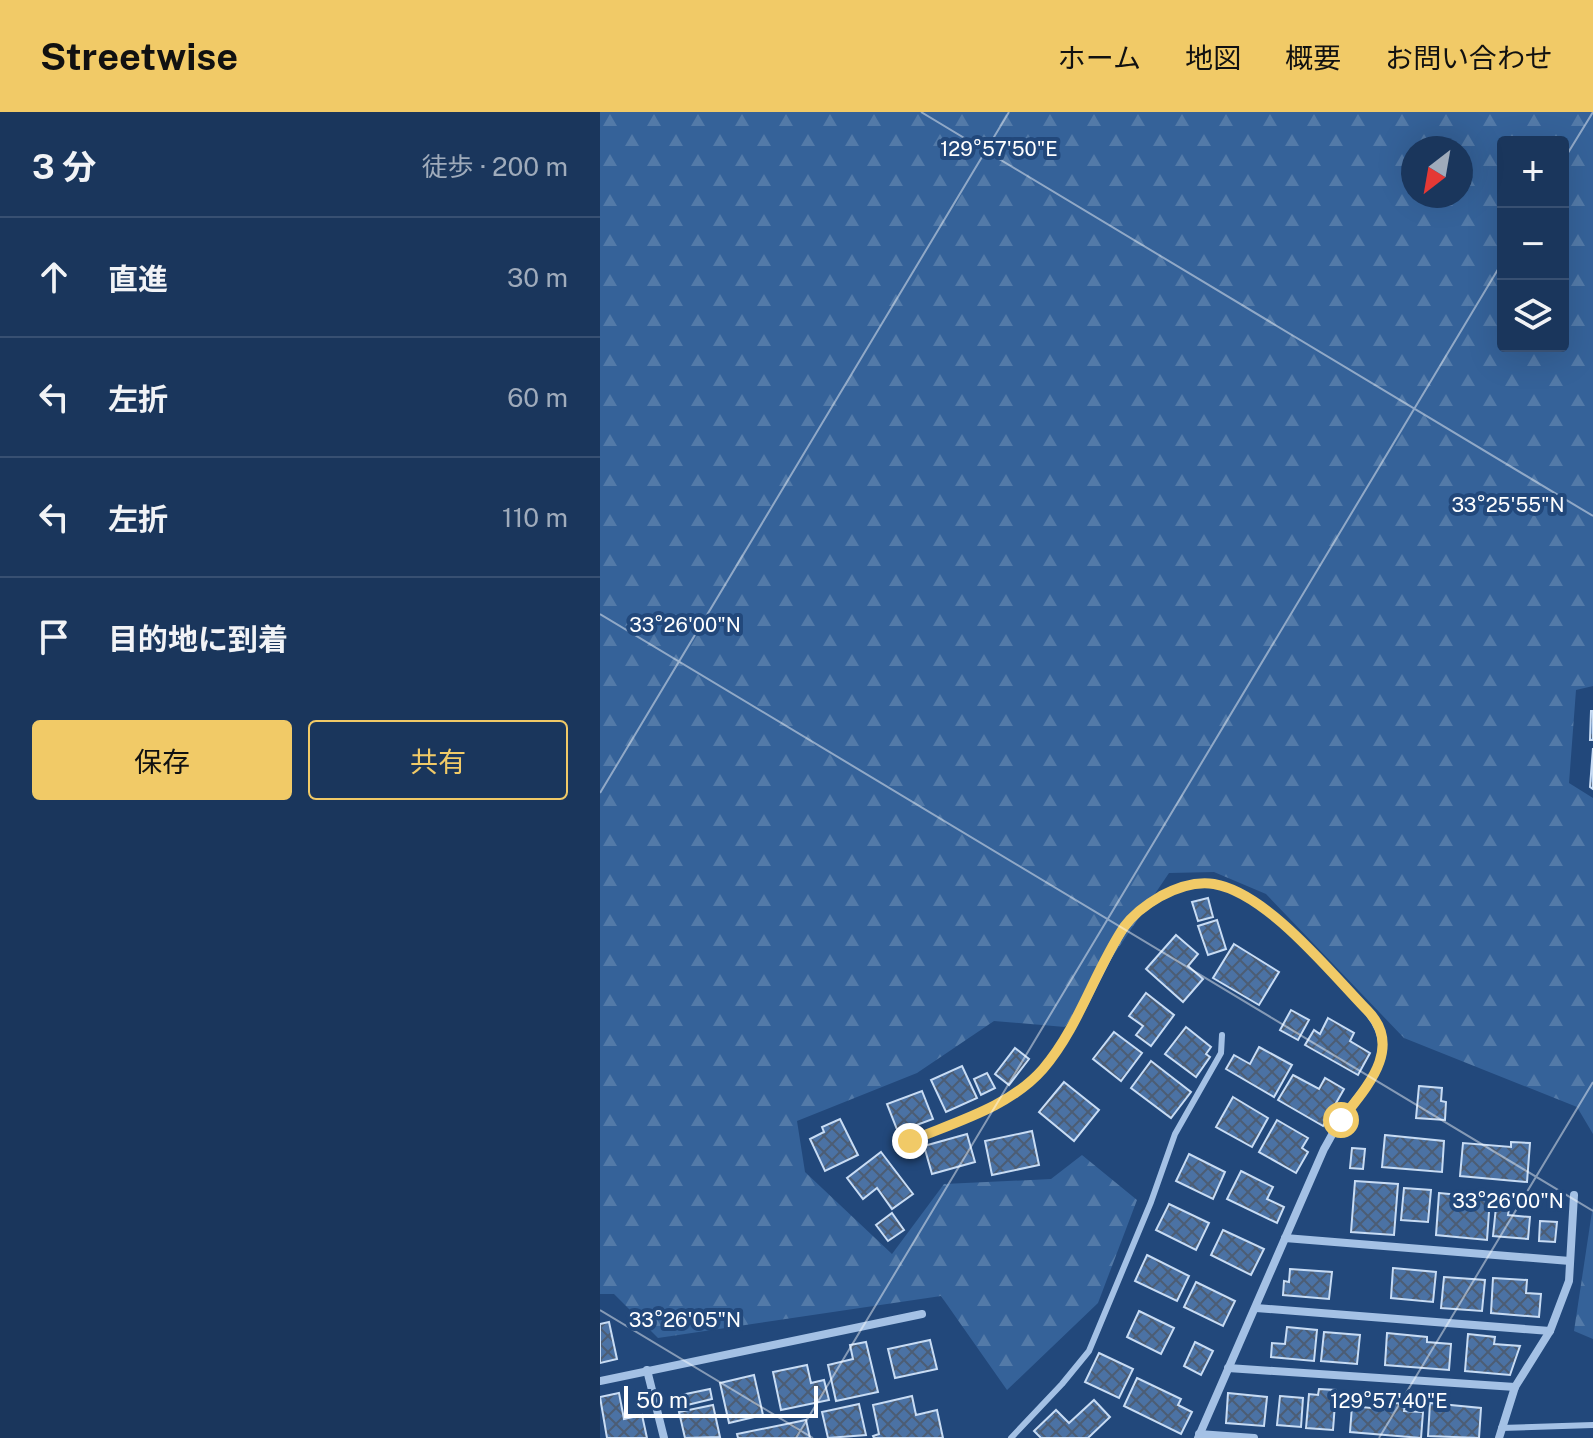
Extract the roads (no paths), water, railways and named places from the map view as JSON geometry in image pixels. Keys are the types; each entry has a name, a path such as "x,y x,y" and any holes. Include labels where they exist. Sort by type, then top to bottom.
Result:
{"street":[{"path":"910,1141 1013,1097 1043,1069 1069,1032 1125,926 1141,908 1177,887 1213,884 1245,896 1279,920 1375,1018 1382,1044 1379,1069 1341,1120 1324,1149 1199,1436 1254,1438"},
{"path":"1500,1433 1515,1387 1550,1331 1569,1281 1574,1195"},
{"path":"1285,1238 1570,1261"},
{"path":"1256,1308 1550,1331"},
{"path":"600,1381 922,1314"},
{"path":"1228,1368 1515,1387"},
{"path":"647,1370 664,1438"}],"lane":[{"path":"1011,1438 1089,1351 1151,1202 1175,1134 1221,1053 1222,1035"},
{"path":"1500,1433 1593,1425"}]}
